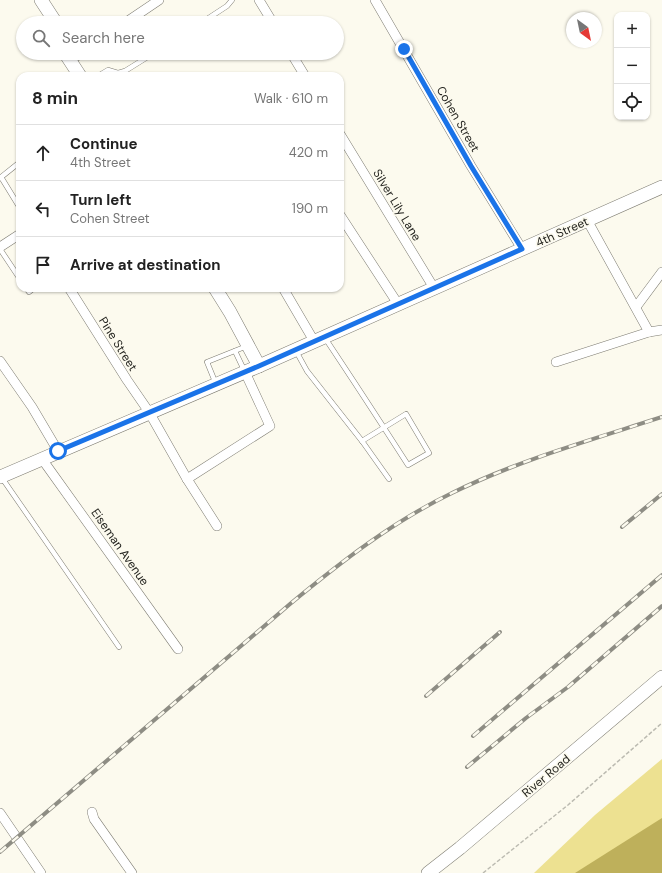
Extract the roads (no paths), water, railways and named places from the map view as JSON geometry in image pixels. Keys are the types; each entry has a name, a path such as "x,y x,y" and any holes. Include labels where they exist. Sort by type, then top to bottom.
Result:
{"main road":[{"path":"32,0 42,16"},
{"path":"41,0 51,16"},
{"path":"76,60 79,72"},
{"path":"79,60 87,72"},
{"name":"4th Street","path":"0,477 245,372 662,187"},
{"path":"218,292 248,346 262,364"},
{"path":"226,292 238,312 262,364"},
{"name":"River Road","path":"428,873 472,838 662,677"}],"street":[{"path":"135,16 159,0"},
{"path":"259,0 269,16"},
{"name":"Cohen Street","path":"374,0 471,166 522,249"},
{"path":"295,60 303,72"},
{"name":"Silver Lily Lane","path":"344,141 434,288"},
{"path":"587,220 649,332"},
{"path":"344,223 398,304"},
{"path":"0,248 16,239"},
{"path":"636,307 652,283 662,272"},
{"name":"Pine Street","path":"72,292 149,412 217,526"},
{"path":"286,292 319,339"},
{"path":"556,362 649,332 662,330"},
{"path":"0,361 32,407 58,451"},
{"path":"188,479 270,426 245,372"},
{"name":"Eiseman Avenue","path":"42,459 178,649"},
{"path":"0,812 41,873"},
{"path":"92,812 94,819 132,873"}],"lane":[{"path":"212,16 227,6 232,0"},
{"path":"122,72 143,60"},
{"path":"105,72 108,70 115,72"},
{"path":"16,165 1,178 16,202"},
{"path":"0,248 16,273"},
{"path":"319,339 384,428 408,465 430,453 406,414 384,428 362,441"},
{"path":"216,384 207,362 248,346"},
{"path":"295,350 307,371 362,441 389,479"},
{"path":"235,351 245,372"},
{"path":"0,477 118,647"}],"railway":[{"path":"0,852 290,604 328,573 388,530 430,504 503,470 556,451 662,417"},
{"path":"622,527 662,494"},
{"path":"473,736 662,575"},
{"path":"467,767 526,718 568,687 662,606"},
{"path":"426,696 500,632"}]}
